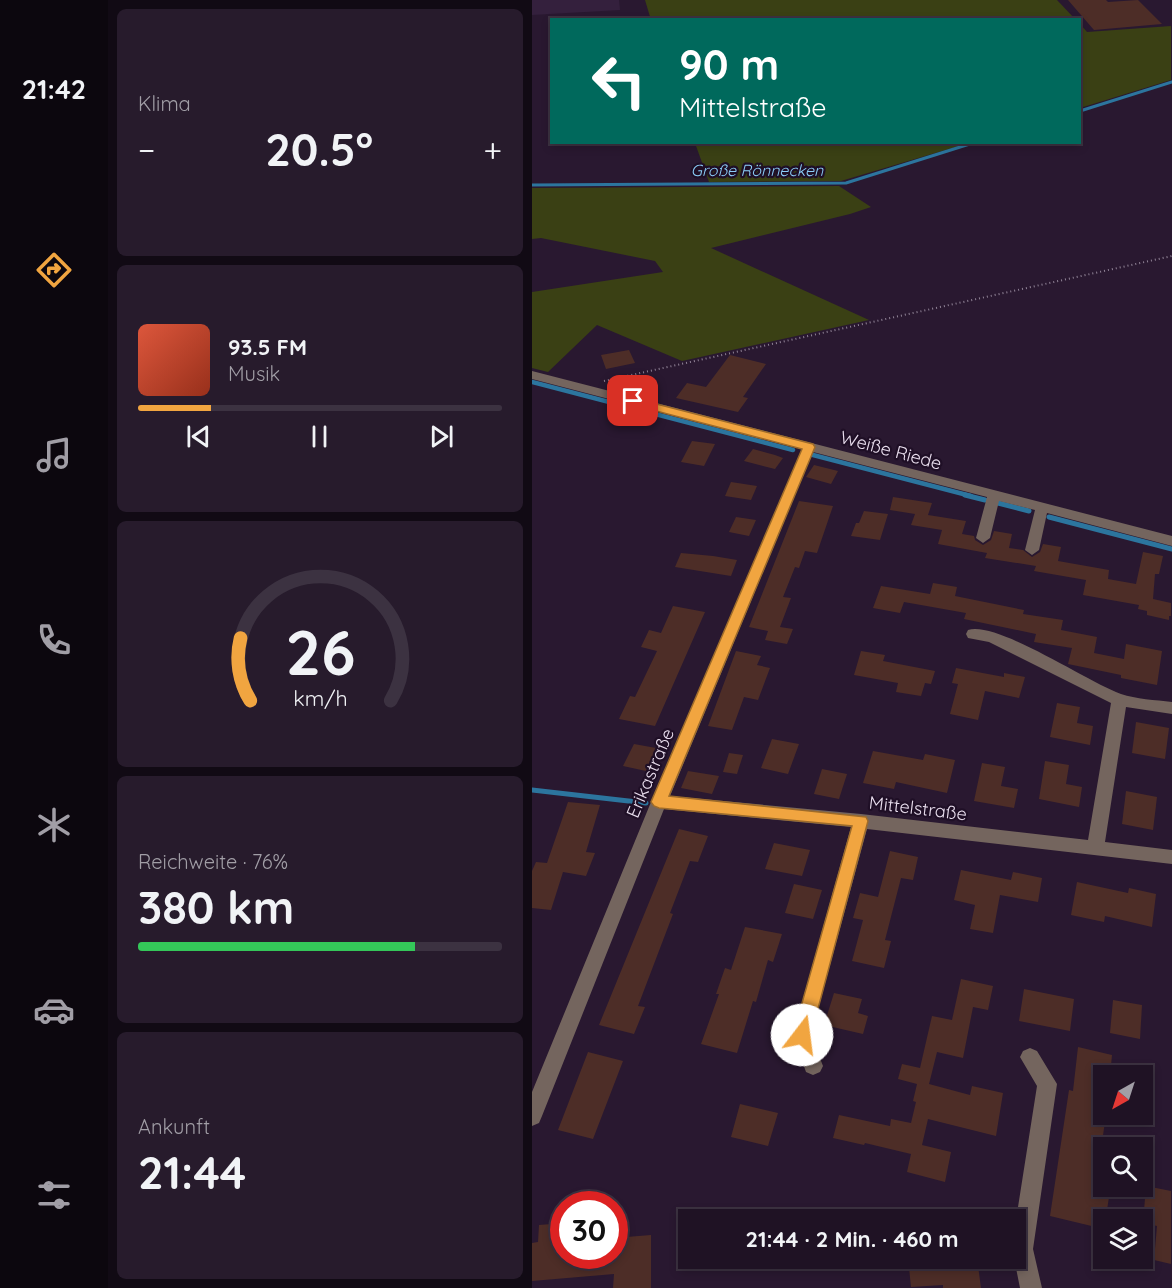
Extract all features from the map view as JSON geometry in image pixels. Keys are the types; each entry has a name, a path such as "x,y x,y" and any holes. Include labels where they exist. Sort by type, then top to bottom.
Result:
{"street":[{"name":"Weiße Riede","path":"532,375 1171,541"},
{"name":"Erikastraße","path":"532,1116 659,802 809,447"},
{"path":"983,538 994,495"},
{"path":"1032,550 1042,507"},
{"path":"973,634 992,637 1119,700 1171,708"},
{"path":"1095,849 1119,700"},
{"name":"Mittelstraße","path":"659,802 861,821 1171,857"},
{"path":"813,1066 802,1035 861,821"},
{"path":"1030,1057 1047,1084 1022,1249 1031,1288"}],"path":[{"path":"590,390 600,382 1171,256"}],"shaded area":[{"path":"532,0 619,0 620,10 532,15"}],"green space":[{"path":"645,0 1057,0 1074,18 650,18"},
{"path":"1081,25 1087,32 1171,26 1171,80 1081,108"},
{"path":"696,144 966,144 841,181 709,182"},
{"path":"839,186 871,207 711,248 869,320 682,361 597,325 548,372 532,368 532,292 663,272 655,261 541,238 532,239 532,188"}],"building":[{"path":"1068,0 1106,0 1108,2 1138,0 1162,24 1094,30"},
{"path":"629,350 635,363 606,369 601,355"},
{"path":"730,355 766,364 743,397 748,398 738,412 676,398 687,383 706,387"},
{"path":"692,441 715,444 704,466 681,462"},
{"path":"753,449 783,458 775,469 744,461"},
{"path":"814,465 838,471 831,484 806,477"},
{"path":"731,482 757,486 751,500 725,496"},
{"path":"893,497 932,503 928,515 966,521 962,534 974,536 975,540 983,545 991,540 994,531 1012,534 1009,548 1023,550 1032,557 1040,552 1043,544 1061,547 1058,561 1109,570 1108,579 1136,584 1143,552 1163,556 1159,574 1155,574 1153,599 1171,603 1171,616 1169,620 1147,615 1147,611 1138,609 1139,605 1083,595 1086,580 1034,571 1036,566 985,558 987,553 938,544 942,530 911,525 915,514 890,510"},
{"path":"799,501 833,506 817,553 805,551 799,568 795,567 783,597 791,598 780,627 793,629 787,644 765,640 768,631 749,627"},
{"path":"864,511 888,514 880,540 851,536"},
{"path":"736,517 756,520 749,536 729,532"},
{"path":"681,553 737,560 731,576 675,567"},
{"path":"933,583 957,587 955,596 1024,610 1023,614 1063,620 1061,630 1097,637 1094,653 1124,659 1126,644 1162,651 1157,685 1068,664 1072,648 1034,642 1036,634 964,619 966,613 904,602 900,613 873,608 881,586 930,594"},
{"path":"673,606 705,612 655,726 619,719 630,696 635,697 657,651 641,647 649,630 661,633"},
{"path":"736,651 761,656 757,665 770,668 758,700 744,697 732,730 708,726"},
{"path":"861,651 885,655 883,661 935,671 931,684 925,683 921,696 896,692 898,683 854,675"},
{"path":"956,668 1004,677 1004,673 1025,677 1019,698 985,691 978,720 950,714 958,684 952,683"},
{"path":"1057,703 1080,707 1077,723 1093,726 1090,745 1050,737"},
{"path":"1136,722 1169,728 1165,759 1132,753"},
{"path":"772,739 799,744 788,774 761,768"},
{"path":"634,744 656,748 646,771 623,766"},
{"path":"873,751 923,760 925,754 955,760 947,793 896,782 894,789 863,783"},
{"path":"729,753 743,755 737,774 723,772"},
{"path":"1045,761 1069,765 1066,784 1082,787 1079,807 1039,799"},
{"path":"982,763 1005,767 1001,786 1018,789 1014,808 974,801"},
{"path":"822,769 847,774 839,799 814,794"},
{"path":"688,771 719,776 712,794 681,788"},
{"path":"1126,791 1157,797 1153,830 1122,824"},
{"path":"568,802 600,805 586,852 595,853 586,876 563,872 551,910 532,908 532,871 536,862 547,863"},
{"path":"679,829 708,836 698,862 690,861 670,913 673,914 638,1006 645,1007 634,1034 599,1025"},
{"path":"774,843 810,850 802,876 765,869"},
{"path":"890,851 918,857 913,880 901,878 885,940 891,941 884,968 852,961 863,920 853,918 860,893 878,897"},
{"path":"961,870 1011,880 1013,872 1042,878 1038,902 1000,895 993,933 970,929 975,905 954,900"},
{"path":"1077,882 1128,893 1129,888 1156,894 1152,927 1105,916 1104,922 1071,915"},
{"path":"794,884 822,890 813,919 785,913"},
{"path":"745,927 782,934 773,962 768,960 756,1002 753,1001 737,1053 701,1044 719,994 716,994 725,968 731,970"},
{"path":"961,979 993,986 988,1010 973,1007 963,1058 937,1052 929,1084 970,1095 972,1086 1003,1093 996,1136 928,1119 922,1145 951,1152 945,1182 907,1172 911,1154 833,1138 839,1115 890,1126 891,1119 911,1123 917,1084 898,1079 902,1064 920,1068 932,1016 952,1020"},
{"path":"1024,989 1074,999 1070,1031 1019,1021"},
{"path":"834,993 862,999 858,1013 868,1016 863,1034 824,1025"},
{"path":"1113,1000 1142,1005 1140,1039 1110,1033"},
{"path":"1078,1047 1112,1055 1111,1065 1093,1065 1093,1125 1104,1125 1103,1137 1093,1137 1093,1197 1109,1197 1107,1209 1093,1209 1093,1226 1050,1216 1069,1090 1073,1091"},
{"path":"588,1052 623,1061 593,1139 558,1130"},
{"path":"740,1104 778,1113 768,1146 731,1137"},
{"path":"1153,1187 1171,1191 1171,1264 1154,1260 1157,1226 1153,1225 1153,1209 1144,1209 1145,1197 1153,1197"},
{"path":"550,1224 550,1269 628,1269 628,1237 651,1235 651,1288 613,1288 614,1274 532,1281 532,1243 538,1242 539,1225"},
{"path":"909,1269 978,1269 981,1288 943,1288 943,1285 911,1287"}],"waterway":[{"name":"Große Rönnecken","path":"1081,111 1172,82"},
{"name":"Große Rönnecken","path":"532,185 846,183 970,144"},
{"path":"532,382 793,450"},
{"path":"813,455 971,496"},
{"path":"965,495 985,500"},
{"path":"998,503 1029,511"},
{"path":"1049,517 1172,549"},
{"path":"532,790 646,803"}],"route":[{"path":"633,401 809,447 659,802 861,821 802,1035"}]}
